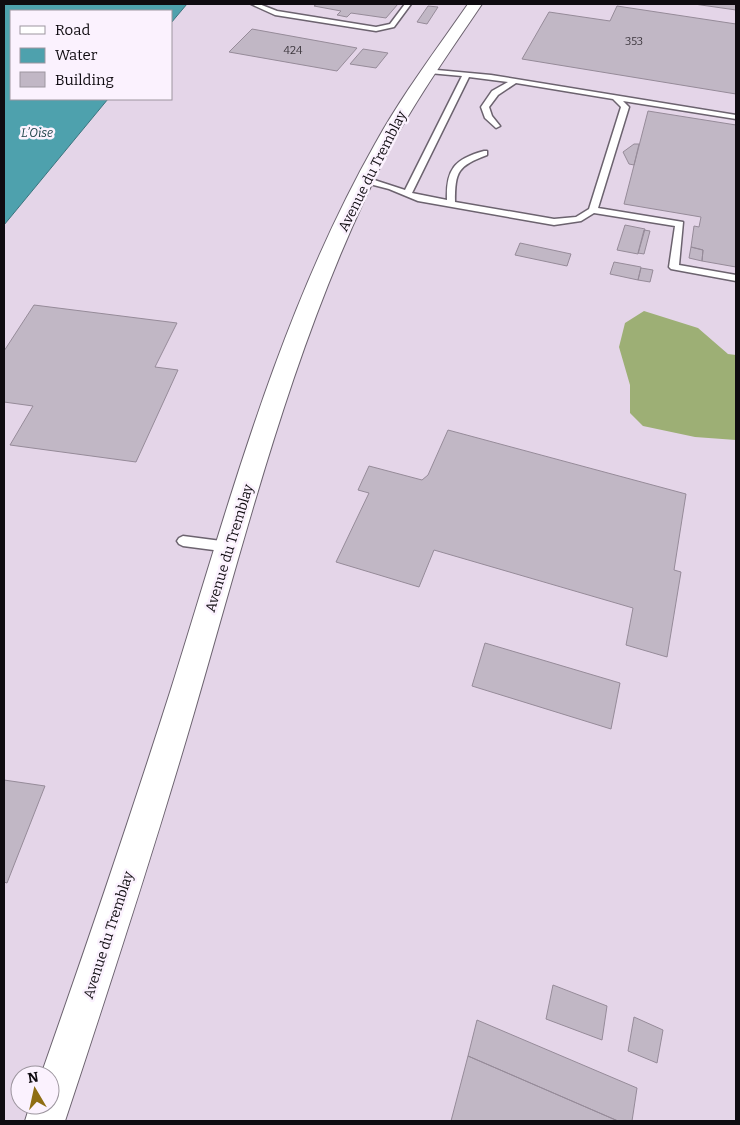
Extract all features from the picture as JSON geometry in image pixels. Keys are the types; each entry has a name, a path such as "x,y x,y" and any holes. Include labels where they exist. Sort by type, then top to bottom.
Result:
{"main road":[{"name":"Avenue du Tremblay","path":"45,1121 139,843 286,365 320,279 365,180 392,128 476,4"}],"lane":[{"path":"254,4 275,13 376,29 392,26 408,4"},
{"path":"429,71 514,81 736,117"},
{"path":"408,194 466,76"},
{"path":"496,126 488,116 485,107 495,93 514,81"},
{"path":"593,210 625,107 615,97"},
{"path":"451,204 450,178 458,165 484,152"},
{"path":"365,180 418,198 554,222 578,219 593,210 680,224 674,267 736,278"},
{"path":"183,540 229,547"}],"shaded area":[{"path":"187,4 736,4 736,1121 4,1121 4,225 107,100 172,100 172,22"}],"green space":[{"path":"644,311 698,328 728,354 736,355 736,440 695,437 643,426 630,413 630,385 619,347 625,323"}],"water":[{"name":"L’Oise","path":"4,4 187,4 172,22 172,10 10,10 10,100 107,100 4,225"}],"building":[{"path":"317,4 398,4 386,18 351,13 347,17 337,15 341,11 314,6"},
{"path":"694,4 736,4 736,10"},
{"path":"428,6 438,7 427,24 417,22"},
{"path":"617,6 736,24 736,94 522,59 549,12 610,21"},
{"path":"252,29 357,48 337,71 229,52"},
{"path":"363,49 388,53 376,68 350,64"},
{"path":"648,111 736,125 736,267 702,261 703,250 691,247 694,226 699,227 701,217 624,204"},
{"path":"634,144 639,144 634,165 629,164 623,152"},
{"path":"625,225 645,229 638,254 617,250"},
{"path":"644,230 650,231 644,254 638,253"},
{"path":"520,243 571,254 567,266 515,255"},
{"path":"691,247 703,250 702,261 689,258"},
{"path":"614,262 641,267 638,280 610,274"},
{"path":"641,268 653,270 650,282 638,280"},
{"path":"34,305 177,323 155,367 178,370 136,462 10,445 33,406 4,402 4,351"},
{"path":"448,430 686,494 674,570 681,572 667,657 626,645 633,608 434,550 419,587 336,562 369,493 358,490 369,466 422,480 428,475"},
{"path":"485,643 620,683 611,729 472,686"},
{"path":"4,780 45,786 7,883 4,882"},
{"path":"553,985 607,1006 602,1040 546,1019"},
{"path":"634,1017 663,1030 657,1063 628,1051"},
{"path":"477,1020 637,1088 632,1121 618,1121 468,1056"},
{"path":"468,1056 618,1121 451,1121"}]}
